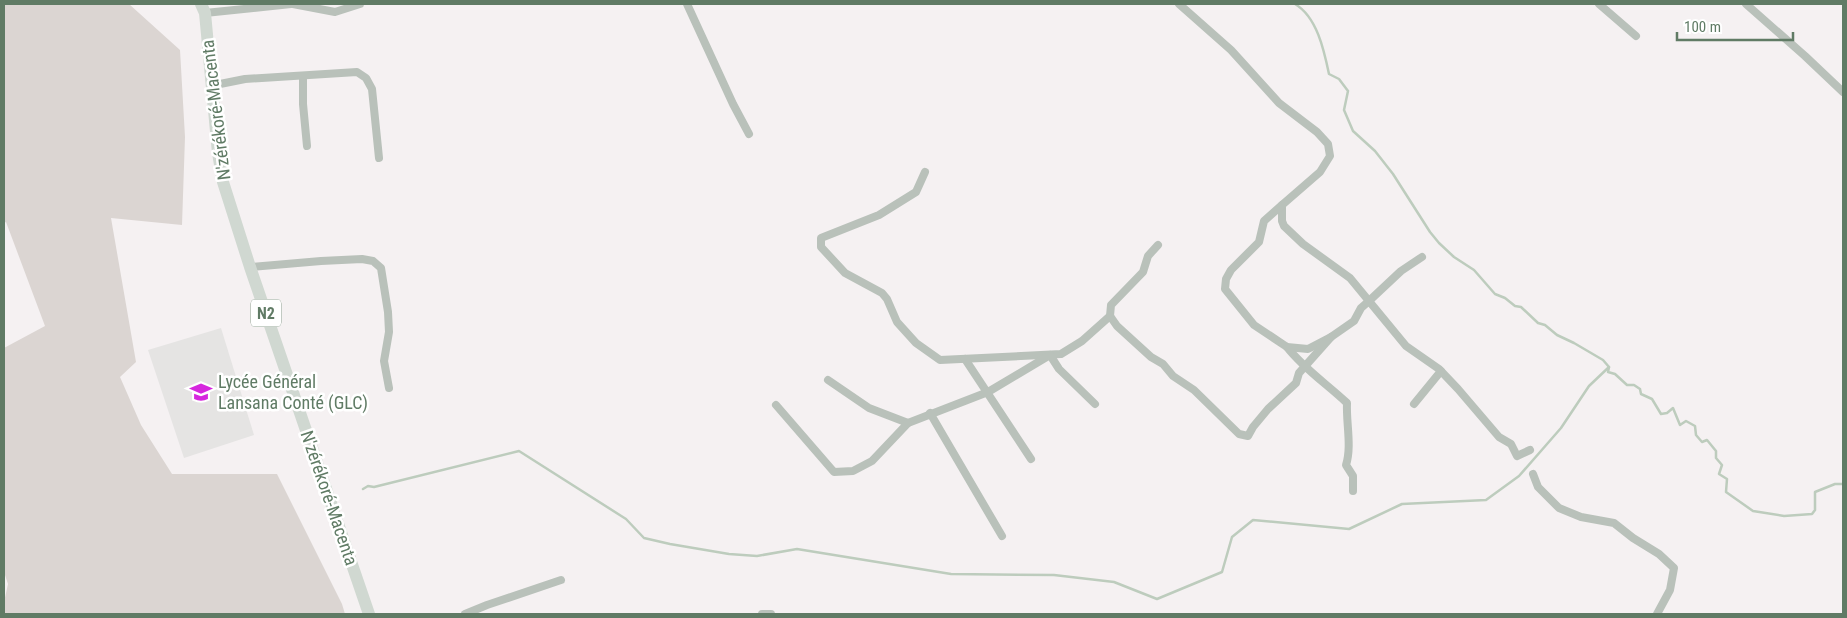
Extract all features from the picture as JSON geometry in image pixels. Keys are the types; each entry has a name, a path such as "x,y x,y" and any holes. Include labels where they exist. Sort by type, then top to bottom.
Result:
{"highway":[{"name":"N'zérékoré-Macenta","path":"203,9 210,86 223,182 250,268 369,614"}],"street":[{"path":"203,9 292,4 335,12 360,4"},
{"path":"687,4 733,104 749,134"},
{"path":"1179,4 1231,50 1279,104 1318,132 1328,144 1330,156 1320,172 1264,221 1259,242 1231,270 1226,279 1225,289 1254,325 1287,347 1304,368 1328,385 1347,403 1346,422 1349,454 1346,465 1353,476 1353,491"},
{"path":"1599,4 1636,36"},
{"path":"1746,4 1843,92"},
{"path":"210,86 246,79 357,72 366,78 372,89 379,158"},
{"path":"303,76 303,104 307,146"},
{"path":"925,172 916,192 879,216 821,238 821,247 845,273 882,294 897,322 916,343 940,360 1061,354 1082,341 1110,316"},
{"path":"1282,205 1282,221 1284,226 1303,244 1350,278 1406,346 1441,371 1491,429 1499,437 1512,444 1517,456 1530,450"},
{"path":"1158,245 1148,256 1143,272 1110,305 1110,316 1151,357 1163,364 1173,376 1194,390 1239,434 1248,436 1268,409 1296,383 1299,374 1331,337"},
{"path":"1287,347 1308,349 1331,337 1354,321 1361,308 1401,271 1422,257"},
{"path":"250,268 321,261 362,259 373,261 381,268 387,304 389,332 384,361 389,388"},
{"path":"776,405 834,472 852,471 872,461 908,422 988,392 1050,355"},
{"path":"1050,355 1059,369 1094,404"},
{"path":"965,359 1031,459"},
{"path":"1414,404 1441,371"},
{"path":"828,380 869,408 908,422"},
{"path":"930,413 1002,536"},
{"path":"1534,474 1538,487 1559,508 1581,517 1614,523 1633,538 1659,554 1674,568 1670,590 1657,614"},
{"path":"465,614 561,580"},
{"path":"762,614 771,614"}],"shaded area":[{"path":"4,4 129,4 180,50 185,137 182,225 111,218 136,362 120,377 141,425 172,474 277,474 342,604 345,614 4,614 4,602 8,584 4,572 4,348 45,326 6,222 4,223"},
{"name":"Lycée Général Lansana Conté (GLC)","path":"221,328 254,435 184,458 148,350"}],"waterway":[{"path":"1295,4 1303,10 1314,26 1322,45 1329,74 1339,79 1348,91 1344,110 1353,131 1375,151 1393,174 1439,243 1454,257 1474,270 1495,294 1505,298 1515,306 1521,307 1538,323 1545,325 1557,335 1603,360 1609,367 1608,372 1615,374 1627,385 1634,385 1640,389 1641,394 1652,399 1661,414 1667,413 1673,408 1680,425 1686,421 1695,426 1696,435 1702,442 1707,440 1716,451 1716,458 1722,465 1719,474 1727,479 1726,492 1753,511 1784,516 1812,514 1815,510 1815,492 1835,484 1843,484"},
{"path":"363,489 368,486 374,487 519,451 626,519 644,538 729,554 757,556 797,549 951,574 1054,575 1114,582 1157,599 1222,572 1232,537 1253,520 1349,529 1402,504 1486,500 1519,476 1561,428 1589,386 1609,367"}],"place":[{"name":"Lycée Général Lansana Conté (GLC)","path":"201,392"}]}
